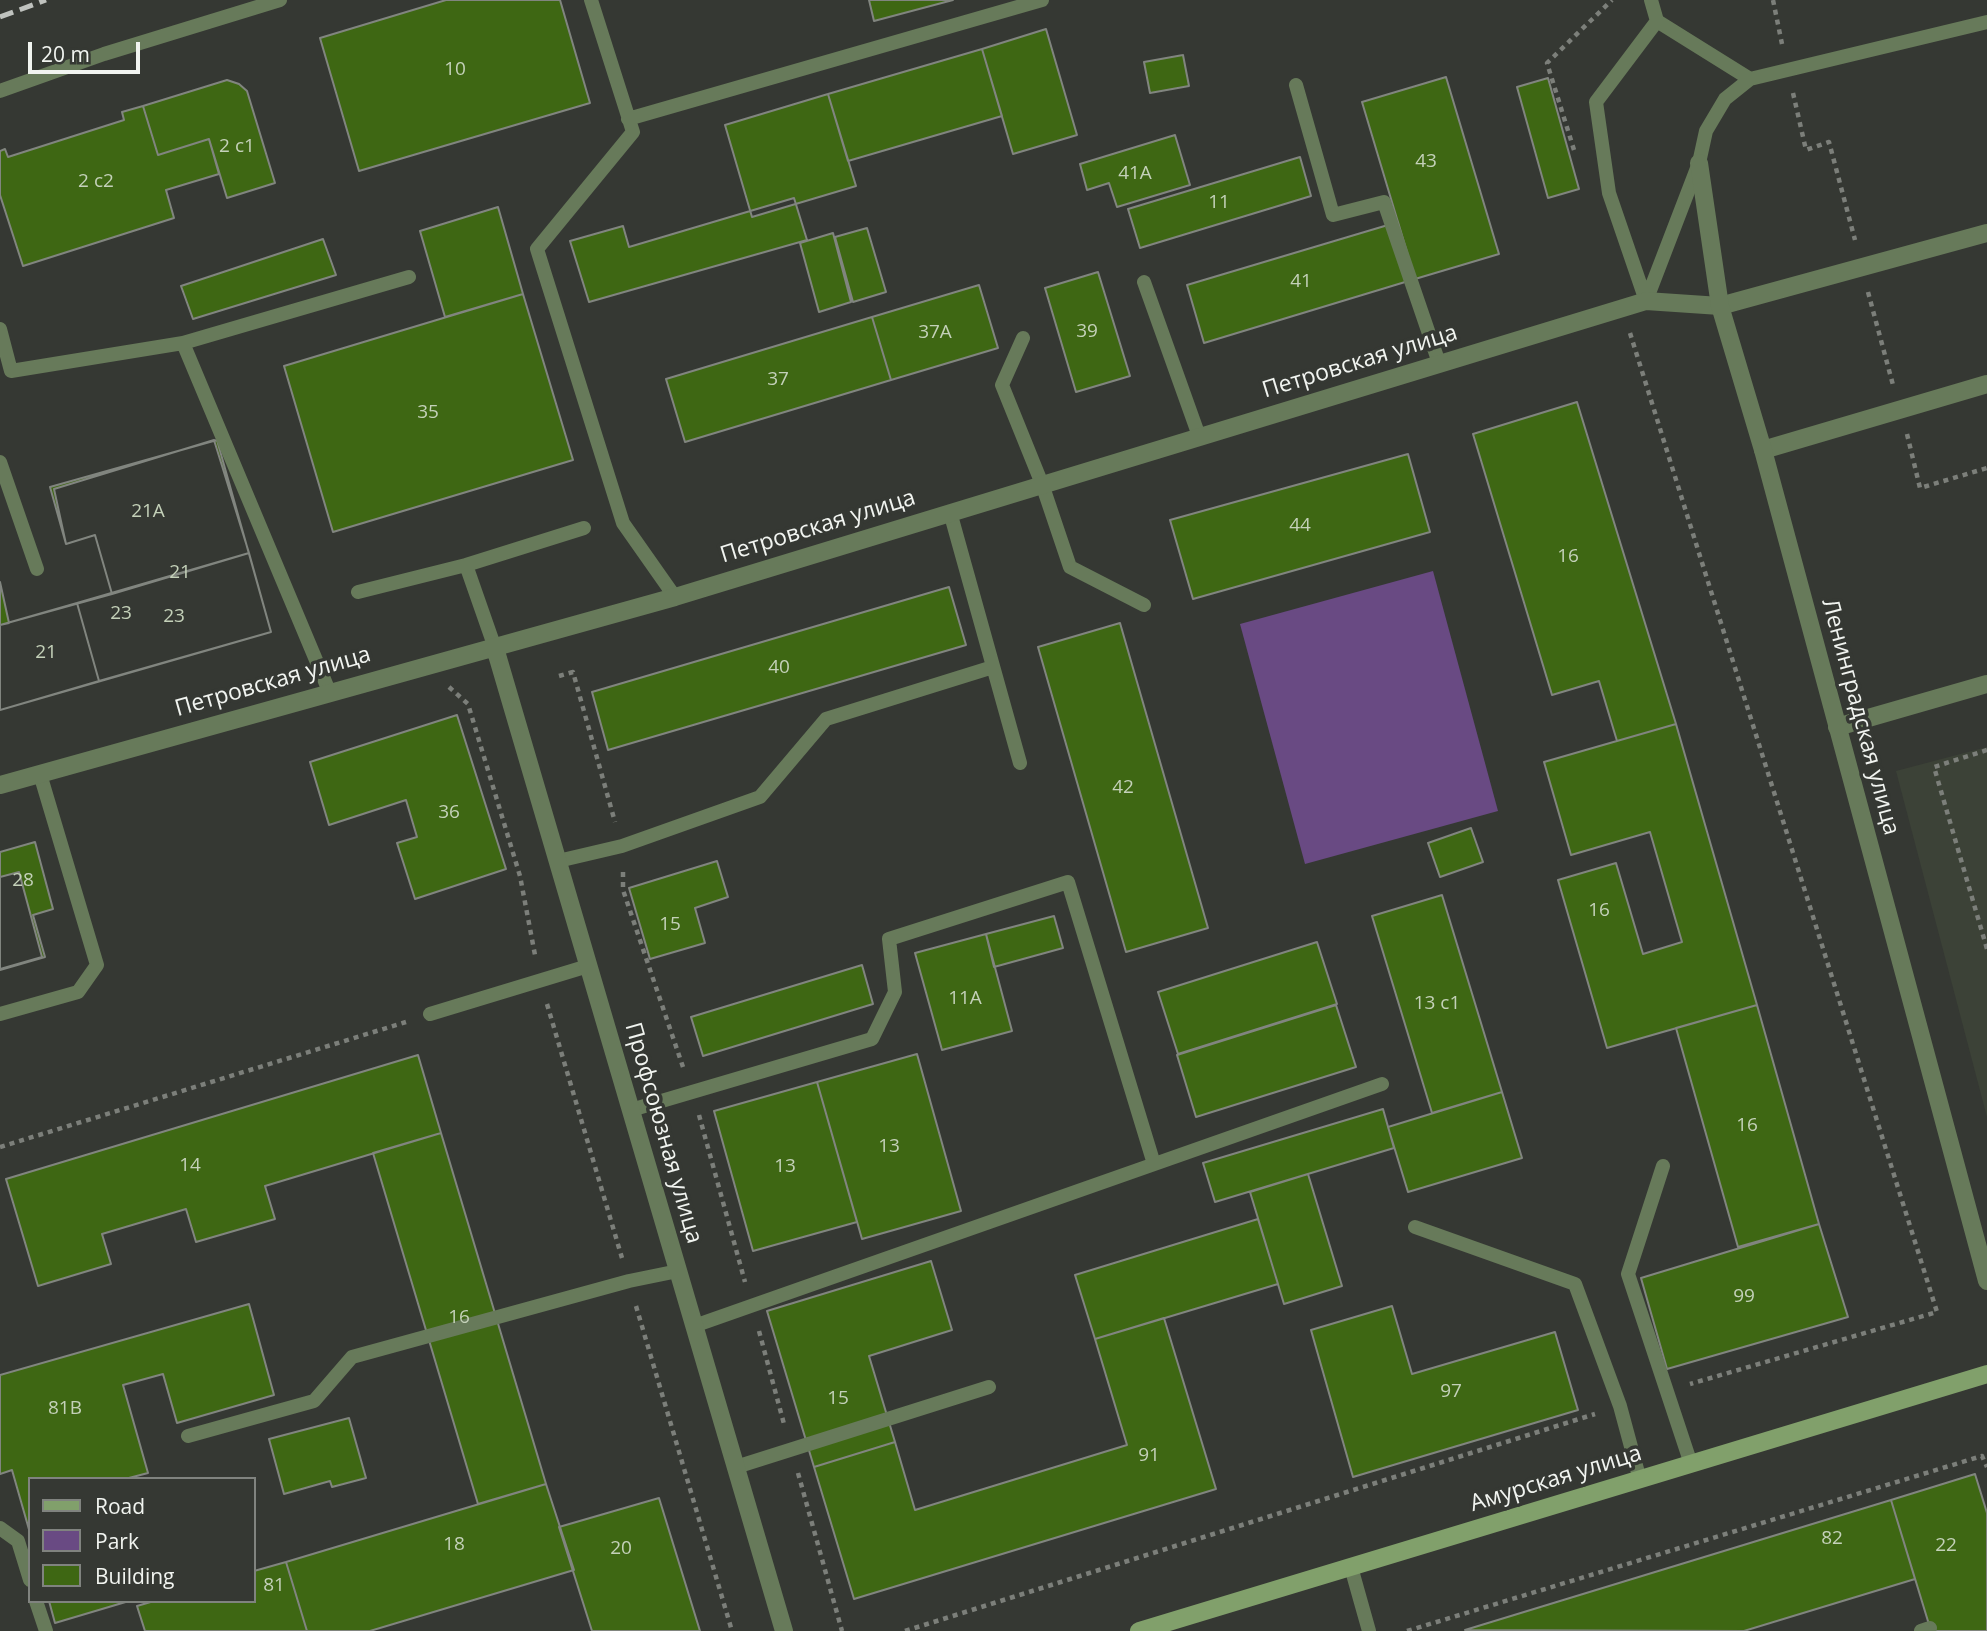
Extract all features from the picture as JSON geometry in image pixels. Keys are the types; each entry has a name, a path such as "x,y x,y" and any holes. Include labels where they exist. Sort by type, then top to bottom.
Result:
{"main road":[{"name":"Амурская улица","path":"1139,1631 1177,1625 1351,1567 1987,1374"}],"street":[{"name":"Ленинградская улица","path":"1699,163 1720,306 1763,450 1987,1281"},
{"path":"1646,301 1720,306 1987,233"},
{"name":"Петровская улица","path":"0,785 329,691 675,597 1646,301"},
{"path":"1763,450 1987,384"},
{"name":"Профсоюзная улица","path":"495,648 784,1631"},
{"path":"1837,727 1987,684"}],"lane":[{"path":"0,91 104,54 280,0"},
{"path":"591,0 633,132 537,249 623,523 675,597"},
{"path":"628,118 1042,0"},
{"path":"1651,0 1657,21 1750,79"},
{"path":"1646,301 1609,192 1596,102 1657,21"},
{"path":"1646,301 1699,163 1706,131 1725,99 1750,79 1987,22"},
{"path":"1296,85 1333,215 1384,202 1439,363"},
{"path":"0,329 6,372 183,343 409,277"},
{"path":"1144,282 1199,436"},
{"path":"1023,338 1002,385 1042,484 1070,567 1144,605"},
{"path":"183,343 329,691"},
{"path":"0,462 37,569"},
{"path":"950,512 1020,763"},
{"path":"358,592 466,565 584,528"},
{"path":"466,565 495,648"},
{"path":"558,861 622,846 760,797 826,719 993,667"},
{"path":"0,1014 78,992 97,965 40,774"},
{"path":"631,1110 872,1039 895,992 889,939 1068,882 1154,1164"},
{"path":"430,1014 588,966"},
{"path":"694,1326 1382,1084"},
{"path":"1663,1166 1628,1274 1691,1464"},
{"path":"1415,1227 1575,1284 1620,1406 1640,1480"},
{"path":"188,1436 314,1401 352,1357 678,1270"},
{"path":"736,1467 989,1387"},
{"path":"0,1528 18,1541 28,1574"},
{"path":"1351,1567 1369,1631"},
{"path":"37,1603 46,1631"}],"path":[{"path":"1575,153 1547,63 1612,0"},
{"path":"1806,150 1829,142 1920,488 1987,468"},
{"path":"1623,308 1937,1312 1667,1391"},
{"path":"559,676 573,672 622,846 623,890 692,1091 842,1631"},
{"path":"442,680 468,704 520,876 540,981 732,1631"},
{"path":"1987,750 1934,768 1987,949"},
{"path":"0,1147 430,1014"},
{"path":"905,1631 1620,1406"},
{"path":"1407,1631 1982,1456 1987,1467"}],"shaded area":[{"path":"1987,747 1987,1117 1896,771"}],"green space":[{"path":"1433,571 1498,811 1305,864 1240,624"}],"building":[{"path":"446,0 560,0 590,103 359,171 320,38"},
{"path":"869,0 953,0 874,21"},
{"path":"1046,29 1077,135 1013,154 982,49"},
{"path":"982,49 1002,116 848,161 828,94"},
{"path":"1183,55 1189,86 1150,93 1144,62"},
{"path":"1446,77 1499,254 1415,279 1362,102"},
{"path":"1548,78 1579,189 1548,198 1517,87"},
{"path":"227,80 239,84 247,91 275,183 227,198 209,139 158,155 143,106"},
{"path":"828,94 856,186 752,217 725,125"},
{"path":"143,106 158,155 209,139 219,174 166,190 174,218 23,266 0,195 0,151 5,149 8,157 124,120 122,112"},
{"path":"1175,135 1190,185 1117,207 1109,183 1087,190 1080,164"},
{"path":"1300,157 1311,196 1140,248 1128,209"},
{"path":"794,198 807,240 589,302 570,241 623,226 629,247"},
{"path":"498,207 523,294 445,317 420,231"},
{"path":"1398,222 1415,279 1204,343 1187,285"},
{"path":"867,228 886,292 853,302 835,237"},
{"path":"833,233 851,302 819,312 800,243"},
{"path":"323,239 336,275 193,319 181,286"},
{"path":"1098,272 1130,376 1076,392 1045,288"},
{"path":"979,285 998,348 891,380 872,317"},
{"path":"523,294 573,460 333,532 284,366"},
{"path":"872,317 891,380 685,442 666,379"},
{"path":"1577,402 1676,724 1617,741 1599,681 1552,695 1473,434"},
{"path":"214,440 249,553 112,594 95,535 66,544 54,489"},
{"path":"217,440 271,632 0,710 0,625 112,594 95,535 66,544 50,487"},
{"path":"1408,454 1430,532 1193,599 1170,520"},
{"path":"249,553 271,632 99,681 77,603"},
{"path":"0,582 9,623 0,625"},
{"path":"949,587 966,645 608,750 592,692"},
{"path":"77,603 99,681 0,710 0,625"},
{"path":"1120,623 1208,928 1126,952 1038,647"},
{"path":"457,715 506,869 415,899 397,843 417,837 406,800 329,825 310,762"},
{"path":"1676,724 1757,1005 1607,1048 1558,880 1616,863 1643,954 1682,942 1650,832 1571,855 1544,762"},
{"path":"1471,828 1483,862 1440,877 1428,843"},
{"path":"35,842 53,909 33,915 45,957 0,970 0,852"},
{"path":"717,861 728,897 695,908 705,943 650,959 629,888"},
{"path":"19,872 42,957 0,969 0,877"},
{"path":"1442,895 1502,1092 1432,1113 1372,916"},
{"path":"1054,916 1063,948 994,967 986,934"},
{"path":"986,934 1012,1031 942,1050 915,953"},
{"path":"1317,942 1337,1004 1178,1054 1158,992"},
{"path":"862,965 873,1004 703,1056 691,1017"},
{"path":"1336,1005 1356,1067 1196,1117 1177,1055"},
{"path":"1757,1005 1819,1224 1738,1247 1676,1028"},
{"path":"917,1054 961,1211 862,1239 817,1082"},
{"path":"418,1055 441,1133 265,1186 275,1219 196,1242 186,1209 102,1234 111,1264 38,1286 6,1179"},
{"path":"817,1082 857,1222 753,1251 714,1111"},
{"path":"1502,1092 1522,1158 1408,1192 1388,1127"},
{"path":"1383,1109 1394,1148 1215,1202 1203,1163"},
{"path":"441,1133 546,1484 478,1504 373,1153"},
{"path":"1308,1174 1342,1286 1284,1304 1250,1192"},
{"path":"1258,1219 1278,1284 1095,1339 1075,1275"},
{"path":"1819,1224 1848,1317 1667,1369 1641,1278"},
{"path":"931,1261 952,1330 869,1356 895,1442 814,1467 767,1311"},
{"path":"249,1304 274,1395 177,1423 163,1374 123,1385 148,1473 133,1477 28,1477 28,1526 12,1470 0,1474 0,1375"},
{"path":"1392,1306 1412,1374 1555,1332 1578,1410 1353,1477 1311,1330"},
{"path":"1164,1318 1216,1489 854,1599 814,1467 895,1442 915,1510 1127,1445 1095,1339"},
{"path":"349,1418 366,1478 332,1487 330,1481 284,1494 269,1439"},
{"path":"1975,1474 1987,1513 1987,1631 1931,1631 1891,1500"},
{"path":"546,1484 574,1570 370,1631 307,1631 286,1562"},
{"path":"659,1498 700,1631 592,1631 559,1527"},
{"path":"1891,1500 1915,1579 1744,1631 1465,1630"},
{"path":"286,1562 307,1631 145,1631 137,1606 147,1603 256,1603 256,1570"},
{"path":"50,1603 122,1603 55,1623"}],"railway":[{"path":"0,17 46,0"}]}
